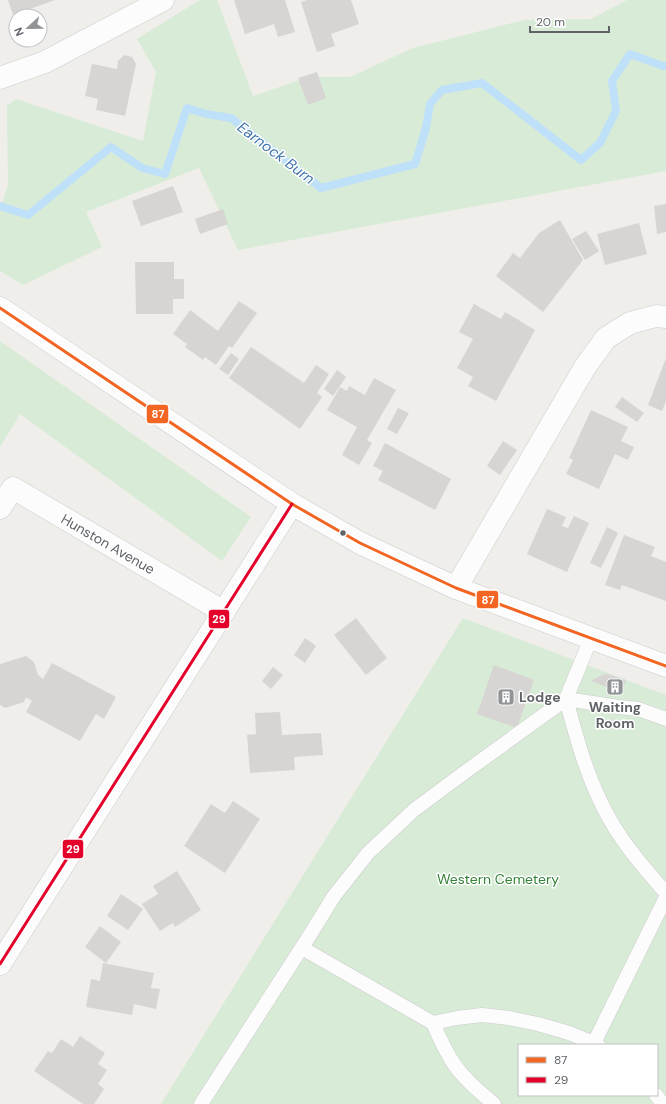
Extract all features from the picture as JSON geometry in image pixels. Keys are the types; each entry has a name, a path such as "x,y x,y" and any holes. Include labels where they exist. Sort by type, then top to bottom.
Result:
{"street":[{"path":"0,78 45,62 163,0"},
{"path":"8,314 292,504 360,543 456,588 666,666"},
{"path":"456,588 585,367 606,338 630,323 656,316 666,317"},
{"name":"Hunston Avenue","path":"0,508 13,488 224,612"},
{"path":"0,964 292,504"}],"lane":[{"path":"201,1104 334,896 368,853 414,810 566,700 591,638"},
{"path":"566,700 638,709 666,719"},
{"path":"566,700 590,779 609,818 634,855 666,893"},
{"path":"433,1023 482,1015 509,1018 538,1024 568,1033 596,1044 666,896"},
{"path":"302,948 433,1023 455,1065 472,1085 494,1104"},
{"path":"657,1096 663,1104"}],"green space":[{"path":"200,0 217,0 253,96 309,77 350,77 413,48 524,20 591,19 627,0 666,0 666,171 238,250 199,168 86,212 102,247 23,285 0,271 0,210 8,185 7,106 16,99 143,141 156,72 137,39"},
{"path":"0,341 251,517 222,561 20,414 0,447"},
{"name":"Western Cemetery","path":"463,618 666,695 666,1104 161,1104"}],"building":[{"path":"8,0 55,0 33,8 11,8"},
{"path":"234,0 285,0 295,32 278,37 274,24 245,34"},
{"path":"307,0 351,0 359,24 331,34 335,46 317,52 301,2"},
{"path":"124,55 132,57 136,64 125,116 96,110 98,99 85,96 92,64 117,69 118,61"},
{"path":"317,72 326,98 308,105 298,78"},
{"path":"173,186 183,212 141,226 132,201"},
{"path":"666,204 666,232 657,234 654,206"},
{"path":"223,209 228,224 200,234 195,219"},
{"path":"560,220 583,260 543,312 496,276 513,253 520,258 539,233"},
{"path":"639,223 647,254 605,265 597,234"},
{"path":"586,231 599,251 585,260 572,239"},
{"path":"135,262 174,262 174,279 184,279 184,299 173,299 173,314 136,314"},
{"path":"239,301 257,313 232,348 229,346 216,365 205,357 203,360 185,347 187,344 173,334 190,310 218,331"},
{"path":"474,304 501,319 505,312 535,330 496,401 468,386 473,377 457,368 473,339 459,332"},
{"path":"251,347 304,383 316,365 329,374 317,393 322,397 300,429 229,378"},
{"path":"231,353 239,359 228,375 219,369"},
{"path":"666,358 666,401 662,411 648,405"},
{"path":"337,370 346,377 333,396 324,389"},
{"path":"374,378 396,390 367,440 372,443 359,465 342,455 357,427 327,410 340,387 347,391 349,386 365,395"},
{"path":"622,397 644,413 637,422 615,407"},
{"path":"398,408 409,413 397,434 387,429"},
{"path":"591,410 628,427 621,441 634,447 628,460 615,454 599,489 566,474 573,460 569,458"},
{"path":"503,441 517,450 500,475 487,466"},
{"path":"385,443 451,479 435,510 378,480 383,471 373,466"},
{"path":"547,509 566,517 562,526 568,528 574,516 589,523 567,572 527,554"},
{"path":"607,527 618,533 601,568 590,563"},
{"path":"624,535 655,547 651,556 666,562 666,601 622,585 620,590 605,585"},
{"path":"356,618 387,658 366,675 334,635"},
{"path":"305,638 316,646 305,663 294,655"},
{"path":"26,656 34,662 38,675 43,679 52,663 116,697 104,719 96,714 80,741 26,712 32,701 26,697 24,702 5,708 0,705 0,664"},
{"name":"Lodge","path":"494,665 534,680 517,728 477,714"},
{"path":"273,667 283,675 271,689 262,681"},
{"name":"Waiting Room","path":"605,674 626,680 622,693 591,681"},
{"path":"280,712 282,735 321,733 323,755 294,757 295,770 250,773 247,735 256,734 255,713"},
{"path":"233,801 260,819 225,873 184,846 211,804 225,813"},
{"path":"177,871 201,910 175,927 173,923 160,931 142,904 158,894 153,886"},
{"path":"121,894 143,909 128,930 107,916"},
{"path":"100,926 121,942 106,963 85,947"},
{"path":"103,963 154,973 151,988 160,989 156,1009 134,1004 132,1015 86,1007 91,979 100,981"},
{"path":"80,1036 105,1053 98,1064 107,1070 98,1084 104,1089 94,1104 83,1104 34,1071 48,1051 52,1053 61,1039 73,1047"}],"waterway":[{"name":"Earnock Burn","path":"0,206 28,215 111,147 142,168 165,174 187,108 206,114 231,118 321,188 415,164 426,128 430,104 442,90 482,83 581,160 600,143 616,111 612,81 630,54 666,66"}],"transit line":[{"name":"87","path":"0,308 292,504 360,543 456,588 666,666"},
{"name":"29","path":"0,964 292,504"}],"place":[{"name":"Waiting Room","path":"615,687"},
{"name":"Lodge","path":"506,697"}]}
